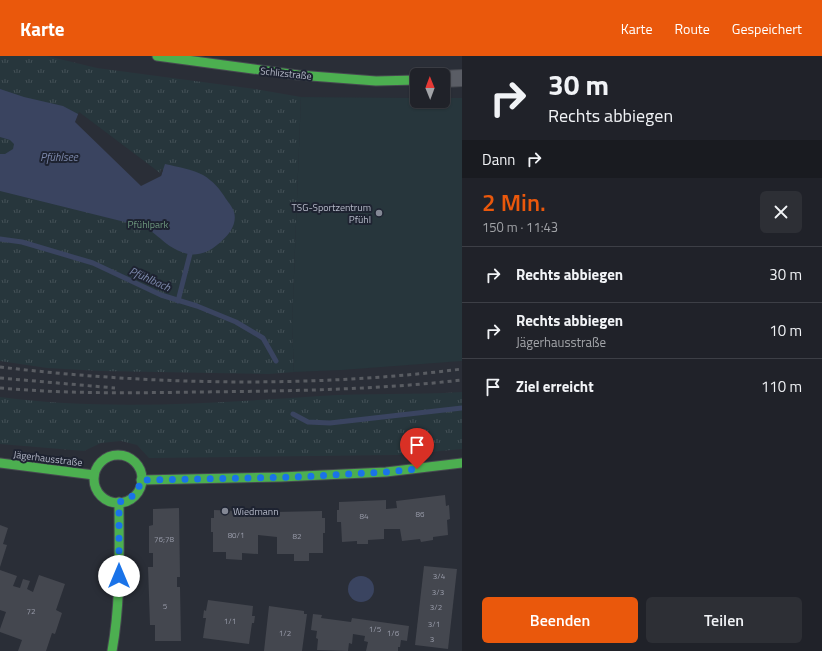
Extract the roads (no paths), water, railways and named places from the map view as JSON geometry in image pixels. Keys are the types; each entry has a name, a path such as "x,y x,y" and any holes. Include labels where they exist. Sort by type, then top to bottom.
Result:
{"street":[{"name":"Schlizstraße","path":"157,56 298,76 376,80 410,80"},
{"path":"450,79 462,78"},
{"path":"117,455 126,456 133,461 140,470 141,480 139,489 133,497 119,502 110,501 96,490 94,475 97,466 101,461 108,457 117,455"},
{"name":"Jägerhausstraße","path":"0,463 94,475"},
{"path":"141,480 281,477 386,472 462,463"},
{"path":"112,651 117,624 119,584 119,502"}],"water":[{"name":"Pfühlsee","path":"0,89 24,97 63,106 78,114 161,176 165,164 203,175 219,189 233,209 235,217 233,227 224,239 210,250 199,254 188,254 170,246 145,227 0,191 0,154 5,154 13,149 14,144 10,140 0,137"},
{"path":"361,576 370,580 374,589 370,598 361,602 352,598 348,589 352,580"}],"waterway":[{"name":"Pfühlbach","path":"0,239 22,242 93,263 161,295 197,306 236,322 263,338 276,361"},
{"path":"178,301 190,254"},
{"name":"Pfühlbach","path":"293,414 308,422 330,423 462,408"}],"railway":[{"path":"0,367 115,378 231,382 347,379 462,369"},
{"path":"0,378 115,388"},
{"path":"0,388 100,393 265,391 364,388 462,380"}],"place":[{"name":"TSG-Sportzentrum Pfühl","path":"379,213"},
{"name":"Wiedmann","path":"225,511"}],"park label":[{"name":"Pfühlpark","path":"148,224"}]}
